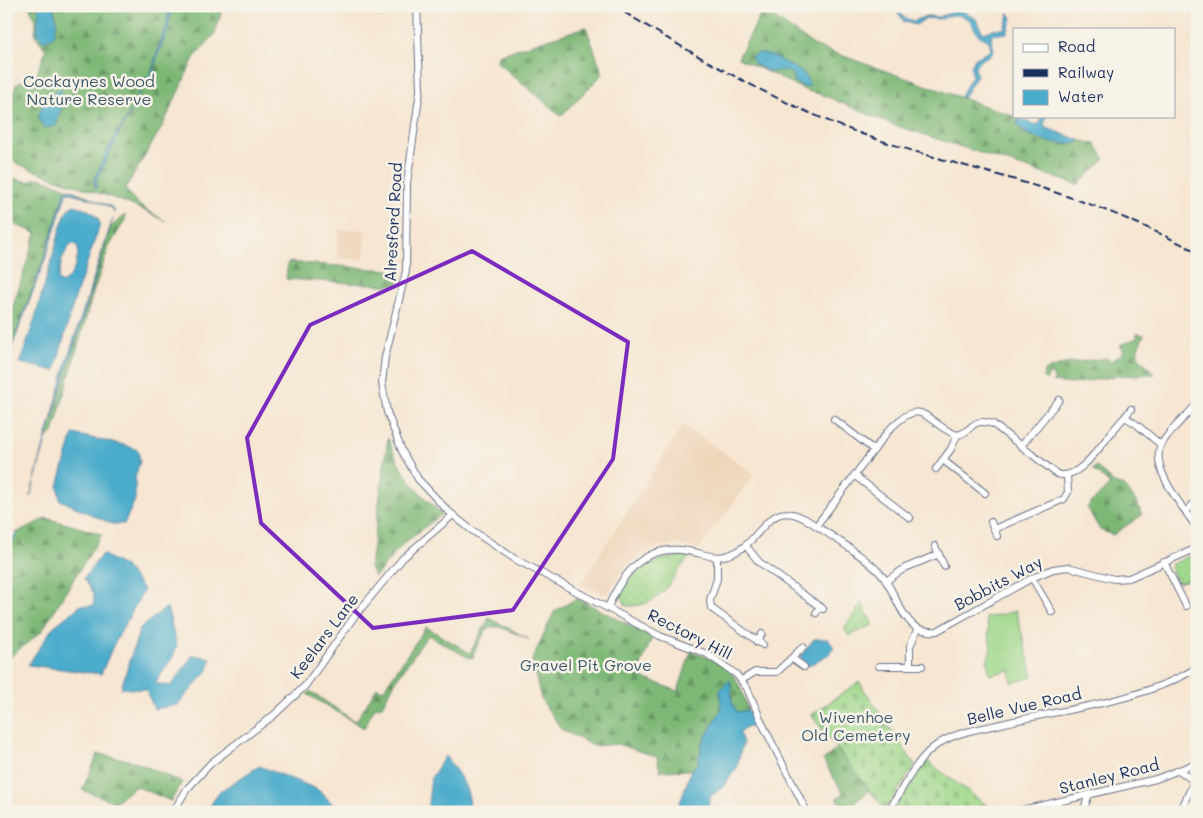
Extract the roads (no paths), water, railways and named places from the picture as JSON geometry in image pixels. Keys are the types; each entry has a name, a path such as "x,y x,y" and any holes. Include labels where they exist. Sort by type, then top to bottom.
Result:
{"street":[{"name":"Alresford Road","path":"417,6 420,90 407,183 406,271 385,357 382,390 391,427 405,459 424,486 453,515 520,562 572,591"},
{"path":"1021,446 1058,404"},
{"path":"1197,404 1161,445 1159,466 1192,510 1197,528"},
{"path":"936,469 951,449 957,435 976,422 985,422 993,424 1057,474 1067,476 1078,471 1131,409"},
{"path":"816,526 894,424 908,414 925,414 957,435"},
{"path":"1125,417 1161,445"},
{"path":"836,423 874,450"},
{"path":"942,460 985,493"},
{"path":"854,475 909,515"},
{"path":"994,529 1064,499 1068,492 1067,476"},
{"path":"964,487 969,481"},
{"path":"1192,510 1197,500"},
{"path":"608,607 620,581 628,571 644,558 661,552 678,550 717,557 734,553 746,546 768,520 777,514 796,514 816,526 871,566 886,581 904,614 918,628 910,646 910,665"},
{"name":"Keelars Lane","path":"173,812 187,789 211,763 274,715 305,686 350,623 402,558 453,515"},
{"path":"746,546 759,562 822,608 816,613"},
{"path":"935,546 944,566"},
{"name":"Bobbits Way","path":"918,628 931,632 937,631 1032,578 1065,567 1122,579 1135,576 1197,548"},
{"path":"886,581 905,568 939,554"},
{"path":"717,557 717,579 710,600 711,608 760,644 762,634"},
{"path":"1164,562 1186,606"},
{"path":"1032,578 1053,610"},
{"name":"Rectory Hill","path":"572,591 608,607 660,636 707,654 727,666 742,680 807,812"},
{"path":"742,680 755,672 777,672 793,659 803,647"},
{"path":"793,659 804,667"},
{"path":"883,664 922,666"},
{"name":"Belle Vue Road","path":"888,812 924,756 943,741 986,728 1141,694 1179,679 1197,668"},
{"name":"Stanley Road","path":"1014,812 1156,779 1197,763"},
{"name":"Stanley Road","path":"1180,771 1195,778"},
{"path":"1180,812 1195,778"},
{"path":"1083,812 1089,794"}],"water":[{"path":"39,6 53,6 57,22 54,36 47,40 43,40 37,34"},
{"path":"170,6 172,6 168,29 157,57 153,75 145,82 133,106 143,83 152,72 166,28"},
{"path":"887,6 896,7 904,18 914,21 926,16 939,17 957,10 959,6 963,6 963,11 976,19 983,33 995,29 1004,29 1009,13 1012,18 1007,33 991,35 993,51 975,66 977,75 963,98 960,97 972,76 971,67 975,58 988,52 991,48 989,41 978,35 970,20 959,15 952,15 941,19 926,18 916,25 904,22 897,11"},
{"path":"759,53 770,55 804,73 810,86 804,87 793,81 793,75 787,71 769,72 755,64 751,57"},
{"path":"61,87 59,102 62,105 56,126 44,128 38,118 45,97 52,95"},
{"path":"133,106 96,180 97,186 95,189 94,179"},
{"path":"1019,118 1036,125 1040,123 1041,118 1046,118 1044,127 1079,140 1078,143 1045,141 1030,135 1017,125"},
{"path":"70,190 112,207 115,212 114,214 113,209 92,199 67,192 45,260 12,347 6,384 11,347 43,262 65,192"},
{"path":"74,205 87,209 97,217 100,225 74,301 55,371 20,363 62,223 68,209","holes":["70,244 75,244 78,247 75,268 62,283 58,279 62,259"]},
{"path":"113,218 63,380 30,497 68,357"},
{"path":"73,434 124,445 138,450 140,461 135,478 135,500 124,524 112,524 60,500 58,486"},
{"path":"102,554 125,567 144,590 113,646 101,674 28,665 53,627 81,605 93,606 94,595 84,578"},
{"path":"167,607 177,646 172,659 155,683 171,686 193,655 211,658 208,670 178,705 154,709 146,690 121,688 140,628"},
{"path":"814,639 828,639 834,647 829,654 808,666 800,657"},
{"path":"730,680 732,702 737,712 748,710 755,726 743,728 740,734 743,743 736,769 722,788 711,796 706,812 677,812 691,770 698,764 702,744 721,710 720,690"},
{"path":"445,756 466,789 470,812 427,812 431,778"},
{"path":"259,766 317,789 342,812 209,812 208,809 219,792"}],"waterway":[{"path":"6,551 17,534"}],"railway":[{"path":"614,6 735,76 829,121 910,150 1073,198 1127,219 1197,252"}],"park label":[{"name":"Cockaynes Wood Nature Reserve","path":"89,90"},
{"name":"Gravel Pit Grove","path":"586,665"},
{"name":"Wivenhoe Old Cemetery","path":"856,726"}]}
